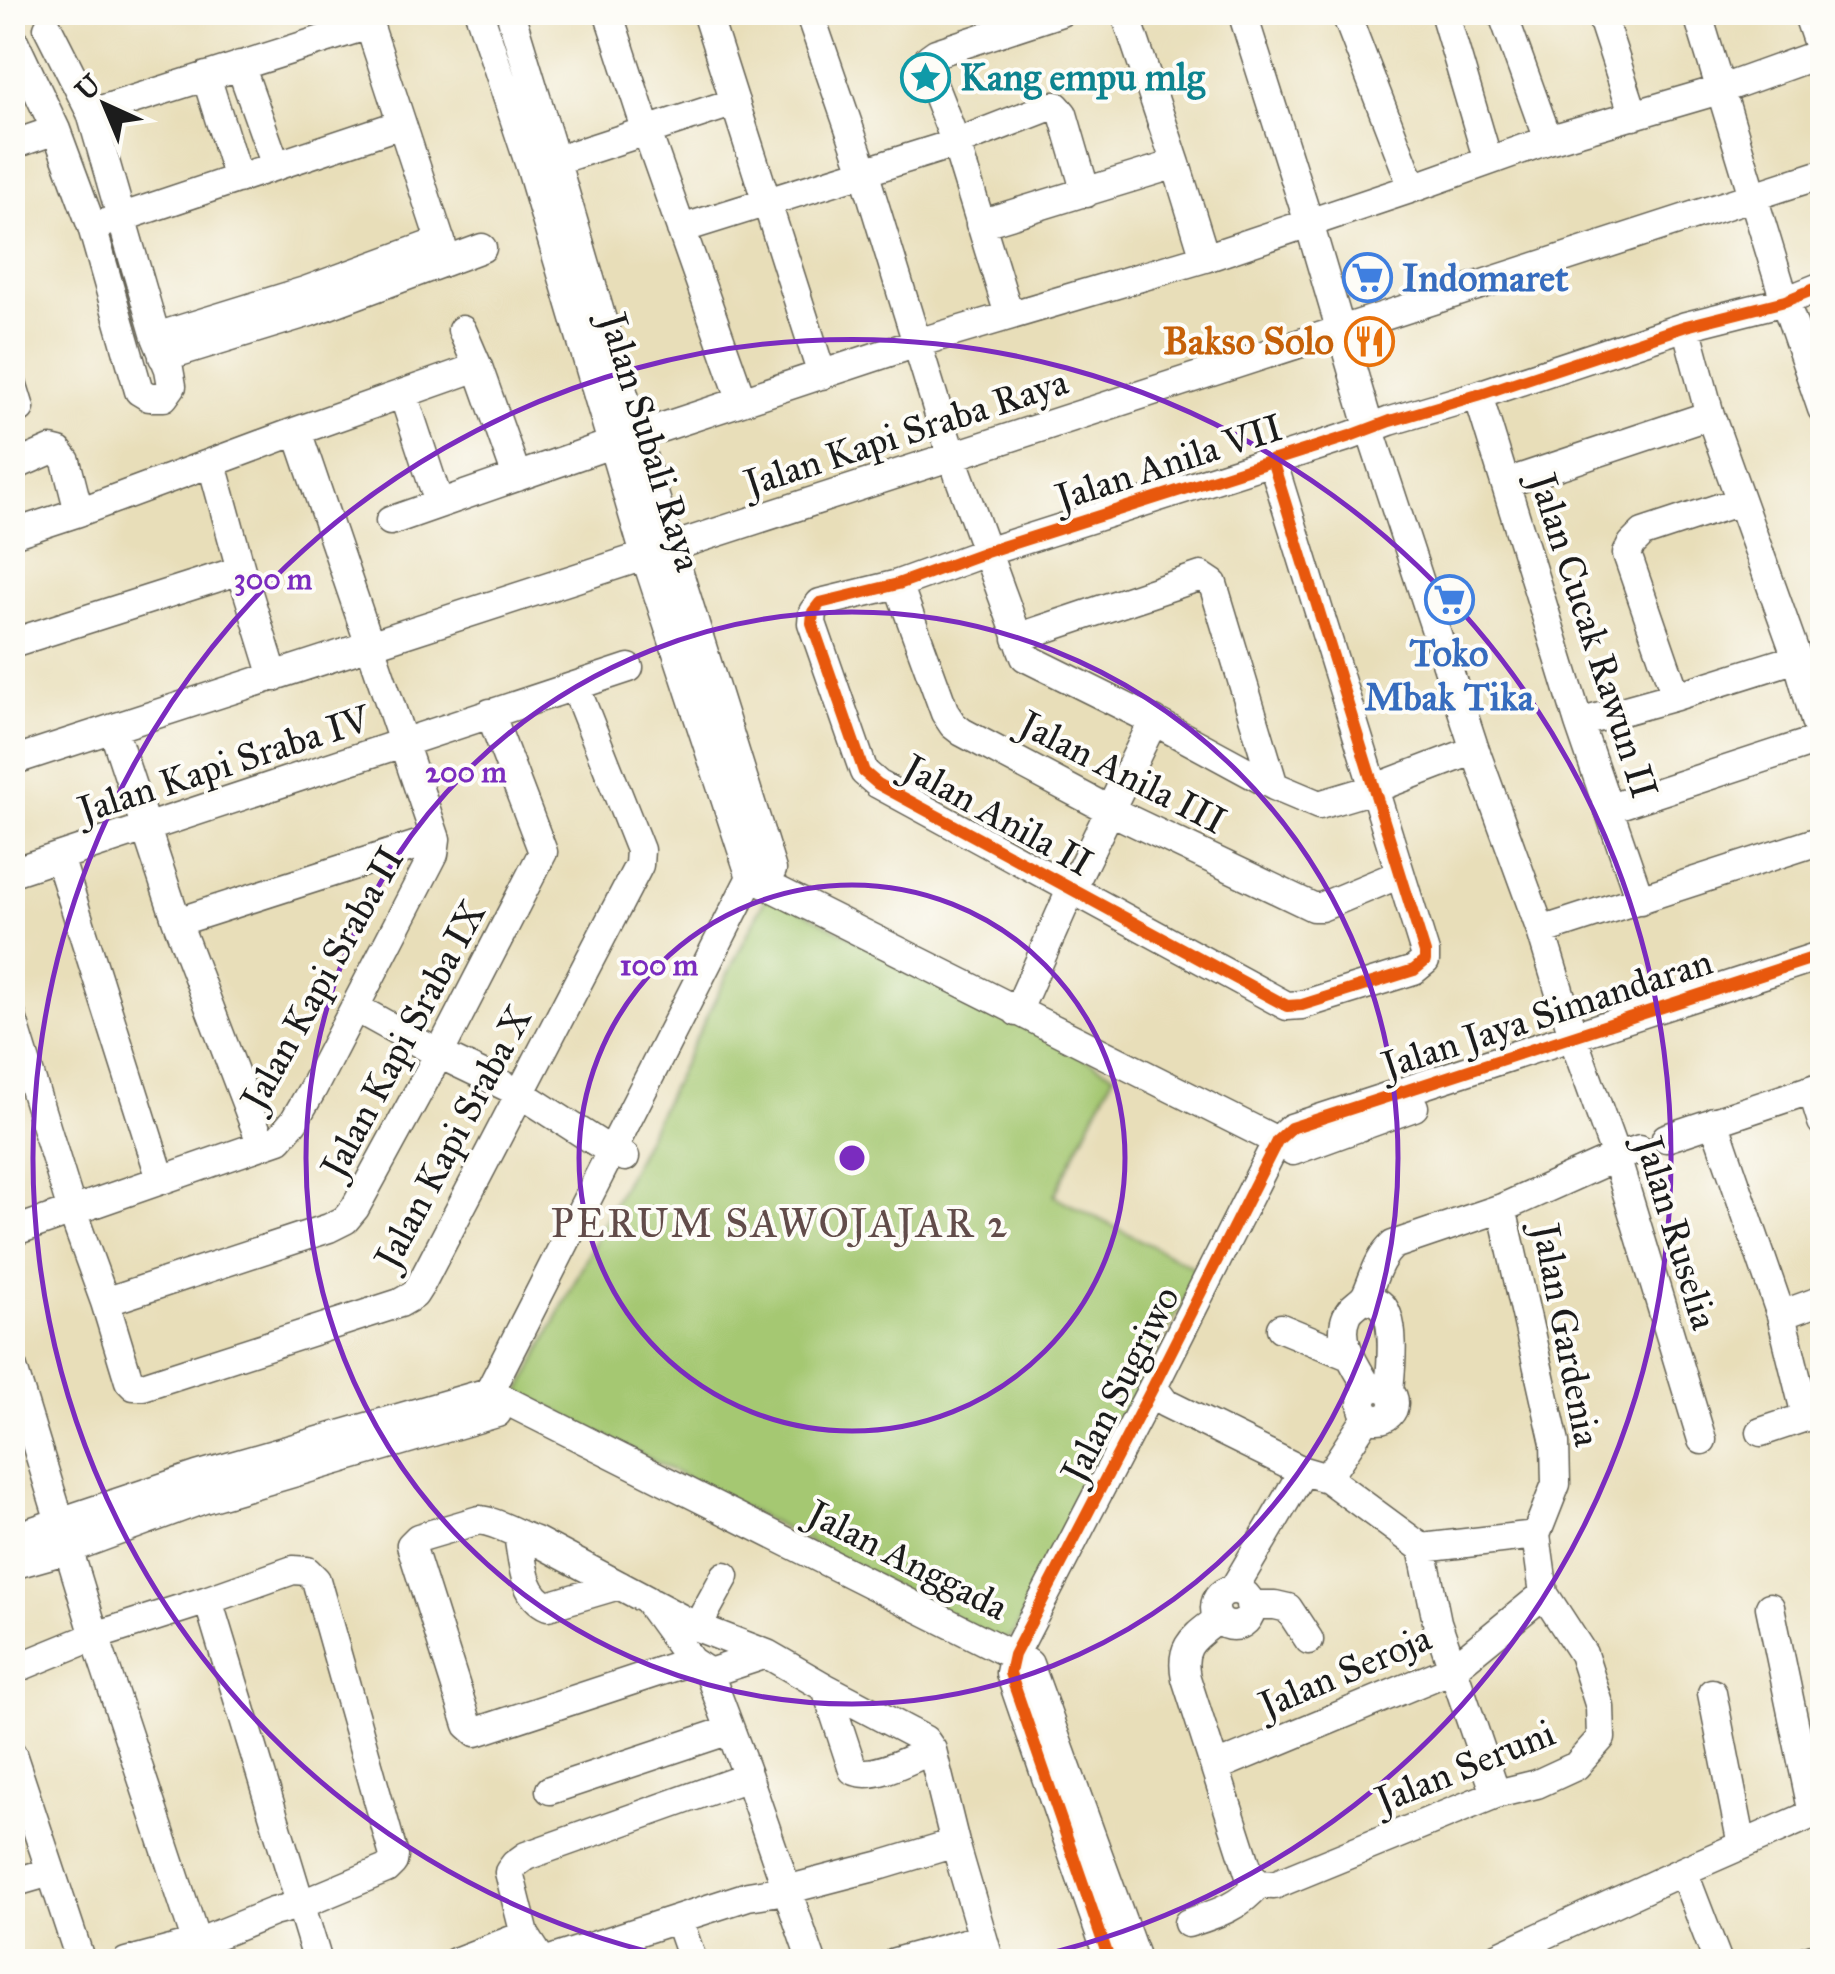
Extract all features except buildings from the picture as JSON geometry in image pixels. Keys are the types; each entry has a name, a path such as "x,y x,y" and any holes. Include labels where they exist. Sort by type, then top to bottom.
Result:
{"street":[{"name":"Jalan Subali Raya","path":"479,12 543,164"},
{"path":"608,12 742,402"},
{"path":"706,12 822,374"},
{"path":"809,12 864,172 952,457 1022,652 1030,660 1274,786 1319,805 1475,750"},
{"path":"1009,316 956,143 926,67 929,58 936,54 1061,12"},
{"path":"1125,12 1205,258"},
{"name":"Jalan Ruselia","path":"1242,12 1340,332 1380,425 1475,750 1541,931 1575,1042 1641,1148 1702,1440"},
{"path":"1444,12 1488,161"},
{"path":"1502,12 1548,140"},
{"path":"1600,12 1634,116"},
{"path":"1697,12 1784,301 1822,408"},
{"path":"390,521 917,342 1205,258 1548,140 1719,90 1822,53 1808,12"},
{"path":"1346,13 1413,188"},
{"path":"91,113 367,19 444,251"},
{"path":"53,20 91,113 169,369 172,386 164,397 149,398 139,391 92,227 56,130 12,36 31,37 53,20"},
{"name":"Jalan Subali Raya","path":"514,26 543,164 623,440 762,877"},
{"path":"491,48 514,26"},
{"path":"240,65 276,166"},
{"path":"206,76 238,179"},
{"path":"543,164 735,102"},
{"path":"681,229 956,143 1056,106 1063,114 1086,193"},
{"path":"92,227 401,124"},
{"path":"12,146 56,130"},
{"path":"980,224 1176,164"},
{"name":"Jalan Kapi Sraba Raya","path":"12,761 1340,332 1756,203 1822,174"},
{"path":"160,347 308,302 444,251 482,248"},
{"name":"Jalan Anila VII","path":"986,552 1686,326 1784,301 1822,286"},
{"path":"1610,808 1822,742 1797,658 1710,415 1686,326"},
{"path":"462,330 517,477"},
{"path":"12,534 478,367"},
{"path":"403,394 439,503"},
{"name":"Jalan Cucak Rawun II","path":"1478,395 1579,722 1640,900"},
{"path":"1506,483 1710,415"},
{"name":"Jalan Kapi Sraba II","path":"12,1232 278,1139 294,1121 356,1008 434,854 436,839 297,431"},
{"path":"12,467 51,450 59,452 66,460 79,512"},
{"path":"1272,460 1400,874"},
{"path":"212,464 274,676"},
{"path":"1676,696 1628,554 1643,534 1740,501"},
{"name":"Jalan Anila II","path":"986,552 898,584 820,603 813,612 812,623 864,772 878,784 1288,1006 1414,970 1424,961 1425,952 1400,874"},
{"path":"12,643 241,570"},
{"path":"1017,638 1204,577 1212,584 1274,786"},
{"name":"Jalan Anila III","path":"898,584 945,713 962,732 1111,811 1313,907 1322,907 1400,874"},
{"path":"1579,722 1797,658"},
{"path":"402,744 629,668"},
{"name":"Jalan Kapi Sraba X","path":"12,1018 72,1211 134,1386 400,1304 414,1296 641,855 575,686"},
{"name":"Jalan Kapi Sraba IX","path":"105,1302 329,1228 345,1220 355,1208 543,852 490,713"},
{"path":"1021,1004 1072,890 1156,722"},
{"path":"113,730 177,922 262,1146"},
{"name":"Jalan Kapi Sraba IV","path":"12,872 402,744"},
{"path":"177,922 436,839"},
{"path":"1541,931 1822,840"},
{"path":"59,857 161,1179"},
{"path":"12,1565 64,1536 200,1488 496,1401 618,1154 762,877 1287,1140"},
{"name":"Jalan Jaya Simandaran","path":"1287,1140 1822,955"},
{"name":"Jalan Jaya Simandaran","path":"1575,1042 1822,972"},
{"path":"356,1008 520,1093 618,1154"},
{"path":"1375,1398 1349,1356 1345,1319 1364,1299 1380,1258 1392,1244 1502,1208 1714,1121 1817,1088 1822,1122"},
{"path":"1714,1121 1814,1414 1762,1432"},
{"name":"Jalan Sugriwo","path":"1018,1664 1287,1140"},
{"name":"Jalan Gardenia","path":"1502,1208 1555,1443 1556,1484 1536,1534 1544,1594"},
{"path":"1242,1598 1314,1474 1375,1398 1392,1360 1384,1308 1378,1302 1364,1299"},
{"path":"1781,1315 1822,1300"},
{"path":"1280,1328 1349,1356"},
{"path":"12,1366 95,1636 200,1952"},
{"path":"1159,1395 1314,1474 1422,1548 1536,1534"},
{"name":"Jalan Anggada","path":"496,1401 1018,1664"},
{"path":"767,1654 700,1667 476,1732 468,1726 411,1545 418,1538 488,1520 536,1541 697,1627 767,1654 925,1740 932,1750 987,1950 896,1962"},
{"path":"518,1535 529,1590 536,1601 548,1606 619,1585"},
{"path":"12,1538 64,1536"},
{"path":"1422,1548 1437,1622 1496,1794"},
{"path":"12,1670 95,1636 292,1570 307,1571 316,1580 393,1862 386,1869 300,1905 273,1912 200,1952 126,1962"},
{"path":"697,1627 725,1576"},
{"path":"1188,1923 1220,1914 1248,1897 1258,1884 1249,1873 1186,1678 1182,1661 1190,1642 1218,1619 1217,1600 1224,1593 1288,1608 1309,1640"},
{"name":"Jalan Seroja","path":"1216,1767 1452,1669 1544,1594"},
{"name":"Jalan Seruni","path":"1258,1884 1274,1885 1496,1794 1537,1784 1576,1766 1600,1738 1600,1707 1583,1654 1544,1594"},
{"path":"208,1600 318,1962"},
{"path":"647,1600 700,1667 730,1730 812,1962"},
{"path":"1486,1962 1818,1812 1770,1607"},
{"path":"1018,1664 1110,1962"},
{"path":"1018,1664 1137,1962"},
{"path":"826,1688 853,1770 859,1774 870,1774 932,1750"},
{"path":"1712,1693 1742,1845"},
{"path":"550,1790 730,1730"},
{"path":"14,1762 81,1962"},
{"path":"748,1777 526,1856 515,1864 509,1872 525,1935 540,1958 550,1960 748,1896 786,1890 955,1844"},
{"path":"1683,1871 1718,1962"},
{"path":"12,1883 50,1872"},
{"path":"678,1919 693,1962"},
{"path":"455,1962 525,1935"},
{"path":"1801,1962 1822,1955"}],"green space":[{"path":"768,893 1114,1074 1054,1196 1199,1270 1013,1636 1000,1641 520,1392"}],"cycle path":[{"path":"1272,460 1425,953 1425,961 1414,970 1302,1005 1287,1006 878,784 864,772 812,623 813,612 820,603 898,584 986,552 1390,421 1686,326 1785,301 1822,286"},
{"path":"1110,1962 1010,1673 1014,1655 1277,1141 1291,1128 1822,955"}],"place":[{"name":"Kang empu mlg","path":"925,77"},
{"name":"Indomaret","path":"1367,278"},
{"name":"Bakso Solo","path":"1369,341"},
{"name":"Toko Mbak Tika","path":"1449,599"}],"district":[{"name":"PERUM SAWOJAJAR 2","path":"780,1223"}]}
